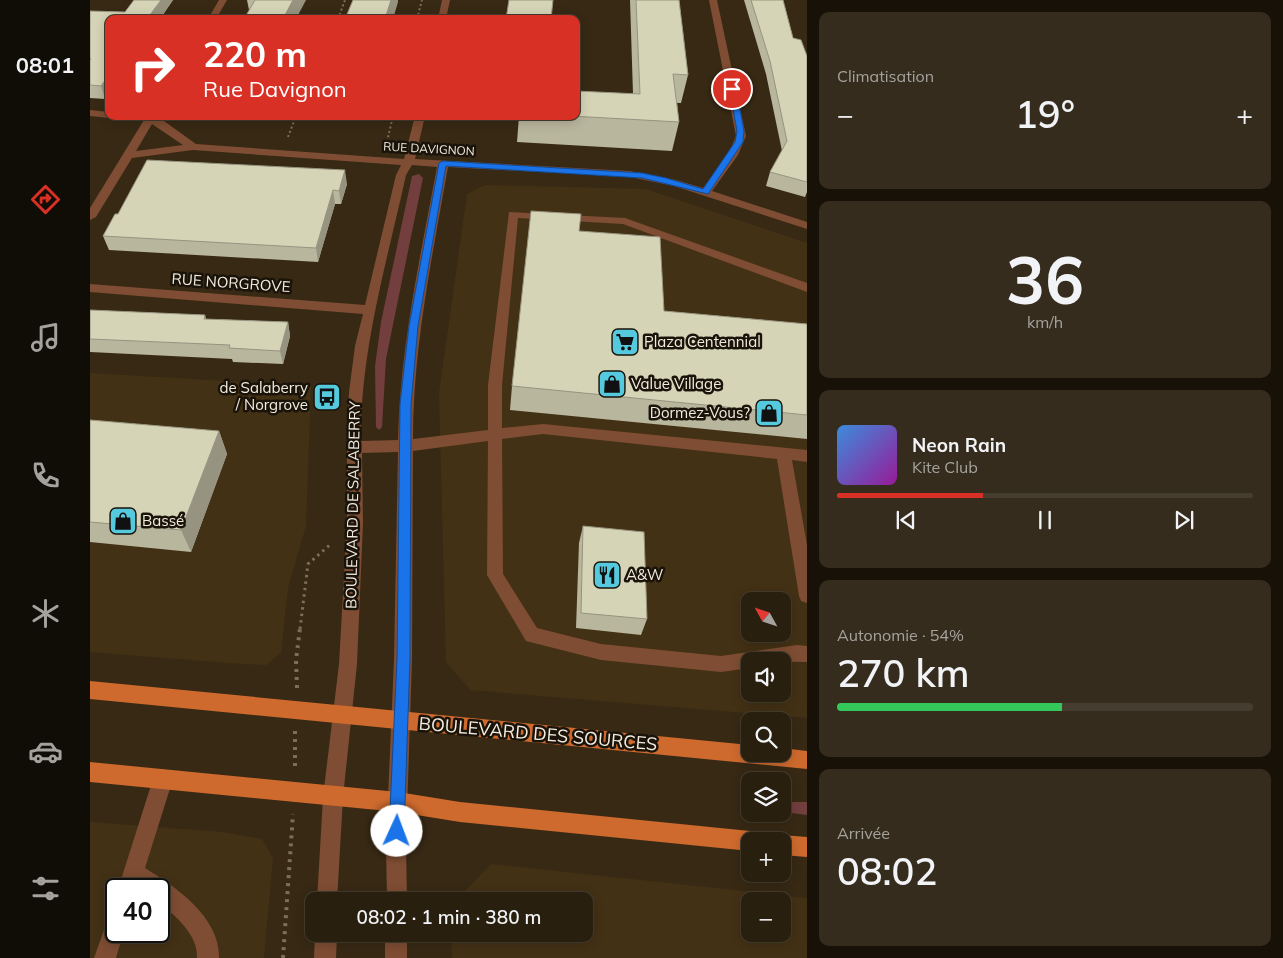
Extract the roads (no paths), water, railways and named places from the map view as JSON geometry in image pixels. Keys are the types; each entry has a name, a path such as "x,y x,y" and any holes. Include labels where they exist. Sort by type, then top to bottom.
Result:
{"main road":[{"name":"BOULEVARD DES SOURCES","path":"90,690 807,760"},
{"path":"90,772 398,802 460,812 741,840"},
{"path":"791,846 807,847"}],"street":[{"path":"214,15 223,0"},
{"path":"443,15 446,0"},
{"path":"705,193 732,154 741,136 713,0"},
{"path":"90,113 105,115"},
{"path":"90,217 149,120"},
{"path":"155,120 193,147"},
{"name":"BOULEVARD DE SALABERRY","path":"328,892 334,797 350,631 359,369 370,310 401,175 409,161 419,120"},
{"name":"RUE DAVIGNON","path":"128,155 193,147 636,175 664,180 807,226"},
{"path":"396,892 403,659 404,446 408,370 443,163"},
{"path":"807,288 625,221 514,214 495,385 495,575 532,635 600,652 721,664 796,653 807,654"},
{"name":"RUE NORGROVE","path":"90,288 370,310"},
{"path":"355,447 404,446 543,429 807,456"},
{"path":"784,454 807,596"},
{"path":"131,878 163,779"},
{"path":"170,900 199,929 208,944 208,958"},
{"path":"325,958 326,942"},
{"path":"396,942 396,958"},
{"path":"105,958 110,943"}],"place":[{"name":"Plaza Centennial","path":"625,342"},
{"name":"Value Village","path":"612,384"},
{"name":"de Salaberry / Norgrove","path":"327,397"},
{"name":"Dormez-Vous?","path":"769,413"},
{"name":"Bassé","path":"123,521"},
{"name":"A&W","path":"607,575"}]}
